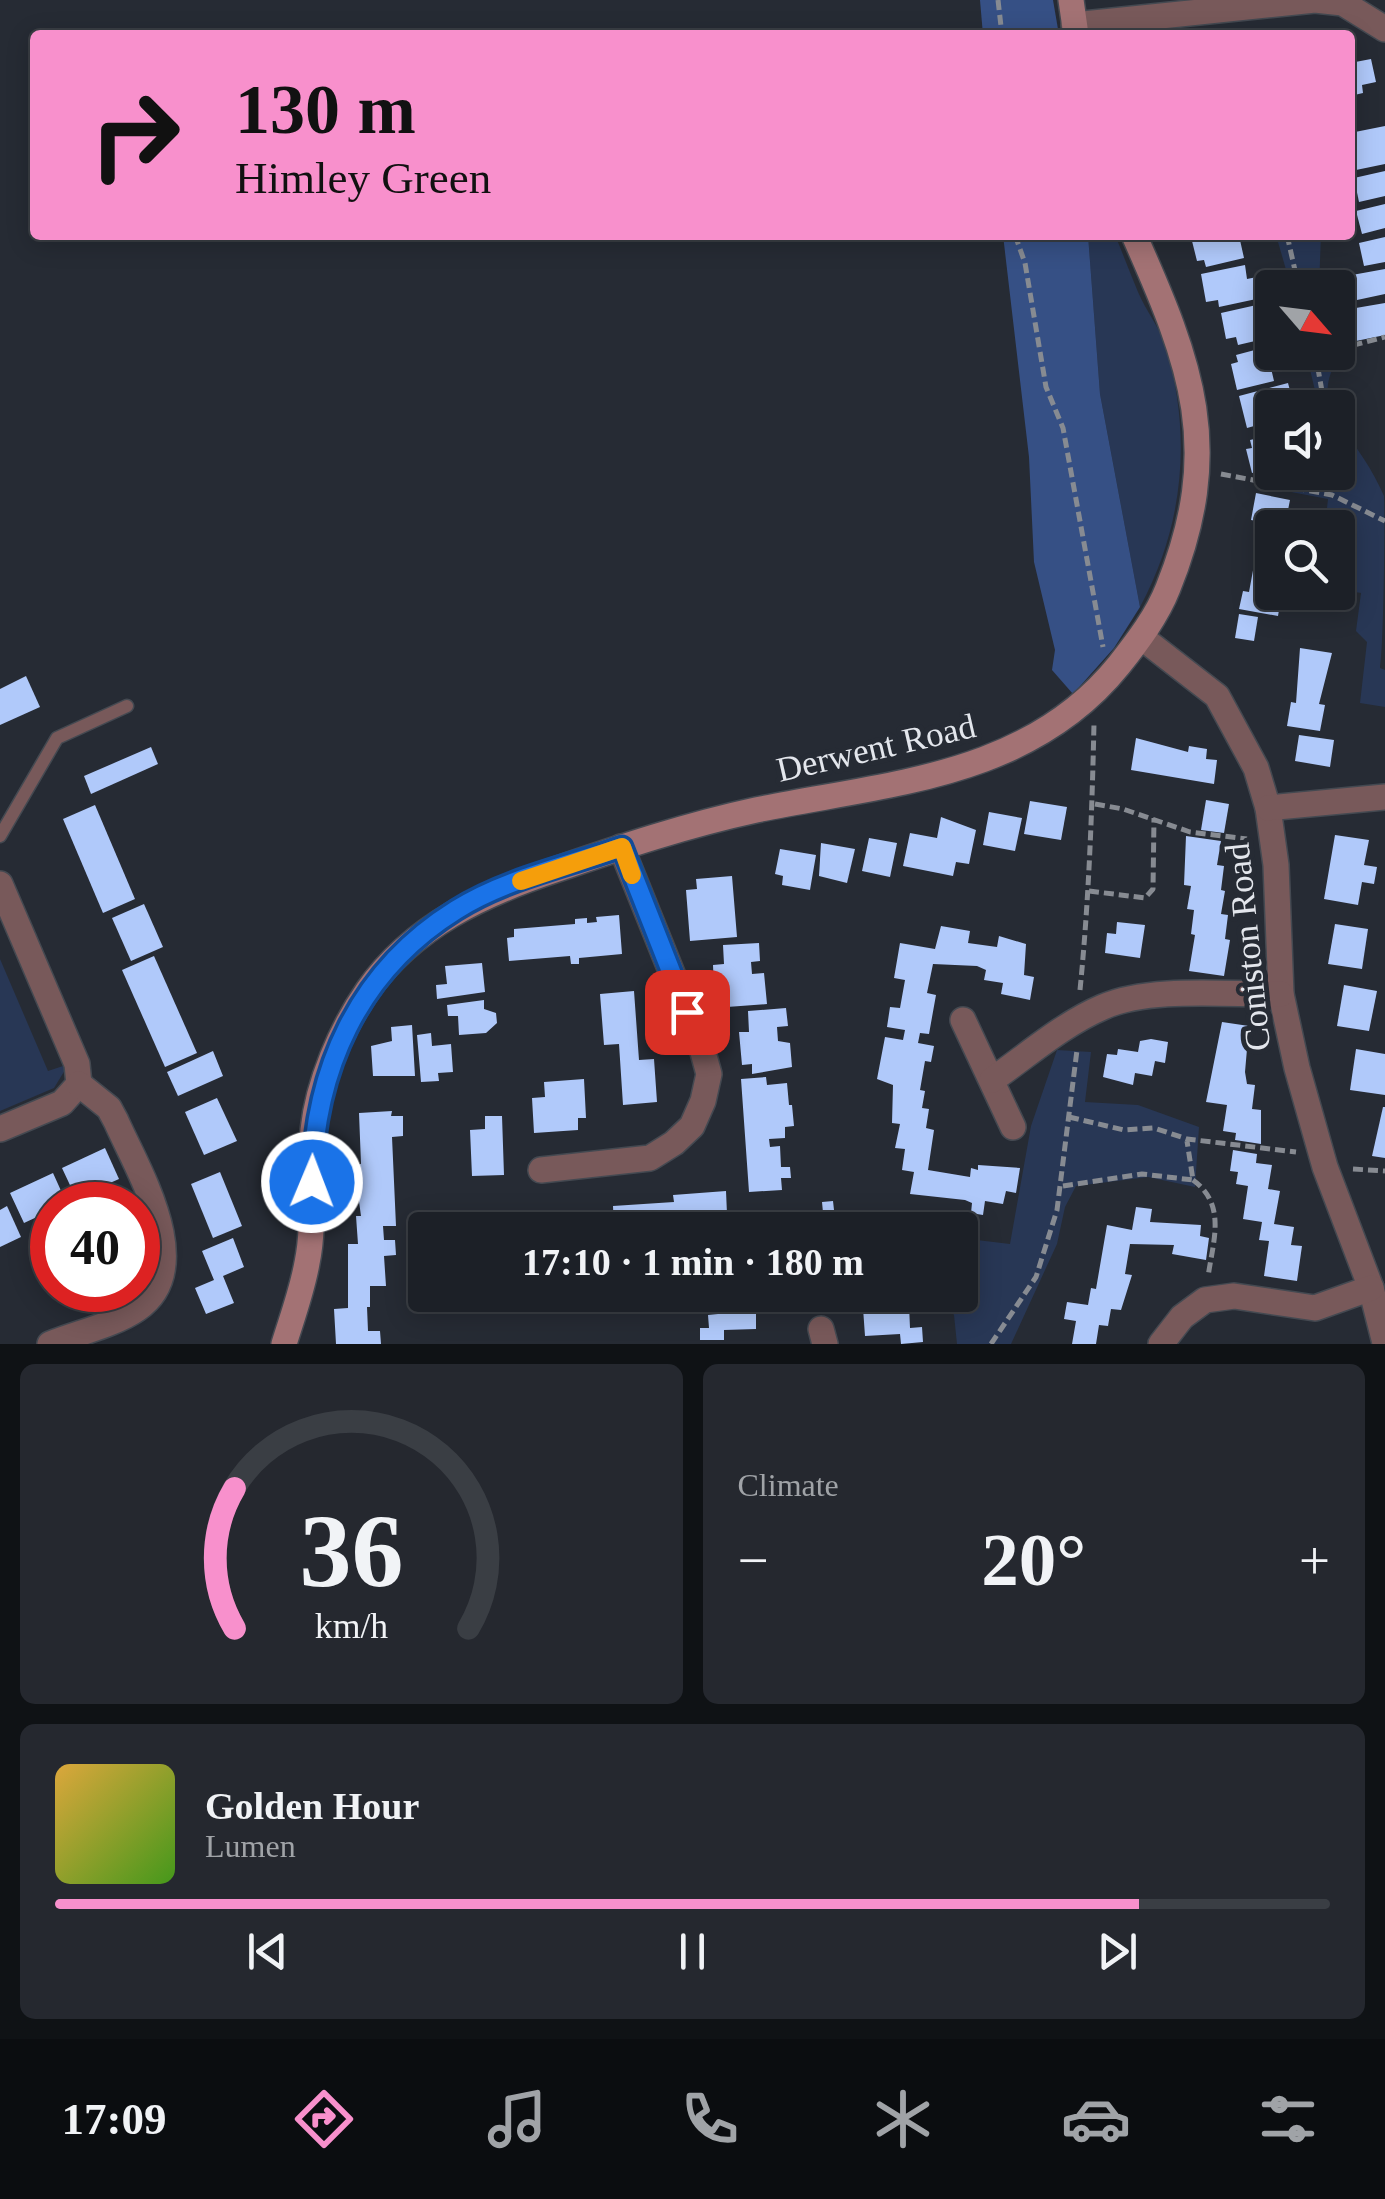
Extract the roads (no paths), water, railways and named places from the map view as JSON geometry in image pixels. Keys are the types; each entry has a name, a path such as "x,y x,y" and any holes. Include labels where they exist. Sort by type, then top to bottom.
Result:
{"street":[{"path":"1074,20 1316,0 1342,4 1385,29"},
{"name":"Derwent Road","path":"284,1344 308,1261 313,1127 334,1052 369,989 416,940 457,909 506,886 622,847 755,810 926,779 998,758 1032,740 1095,694 1142,636 1162,602 1187,541 1198,472 1196,401 1136,240"},
{"name":"Coniston Road","path":"1142,636 1217,696 1250,754 1268,808 1282,994 1320,1149 1371,1288 1385,1344"},
{"path":"1268,808 1385,797"},
{"path":"541,1170 650,1158 692,1126 704,1101 709,1074 701,1045 622,847"},
{"path":"0,884 77,1064 79,1084 108,1108 116,1121 161,1224 165,1244 154,1285 139,1308 50,1344"},
{"path":"992,1080 1077,1020 1107,1004 1175,994 1282,994"},
{"path":"963,1020 1013,1127"},
{"path":"0,1129 62,1103 79,1084"},
{"path":"1161,1344 1182,1317 1205,1300 1234,1296 1314,1308 1371,1288"}],"lane":[{"path":"0,836 57,738 127,706"}]}
